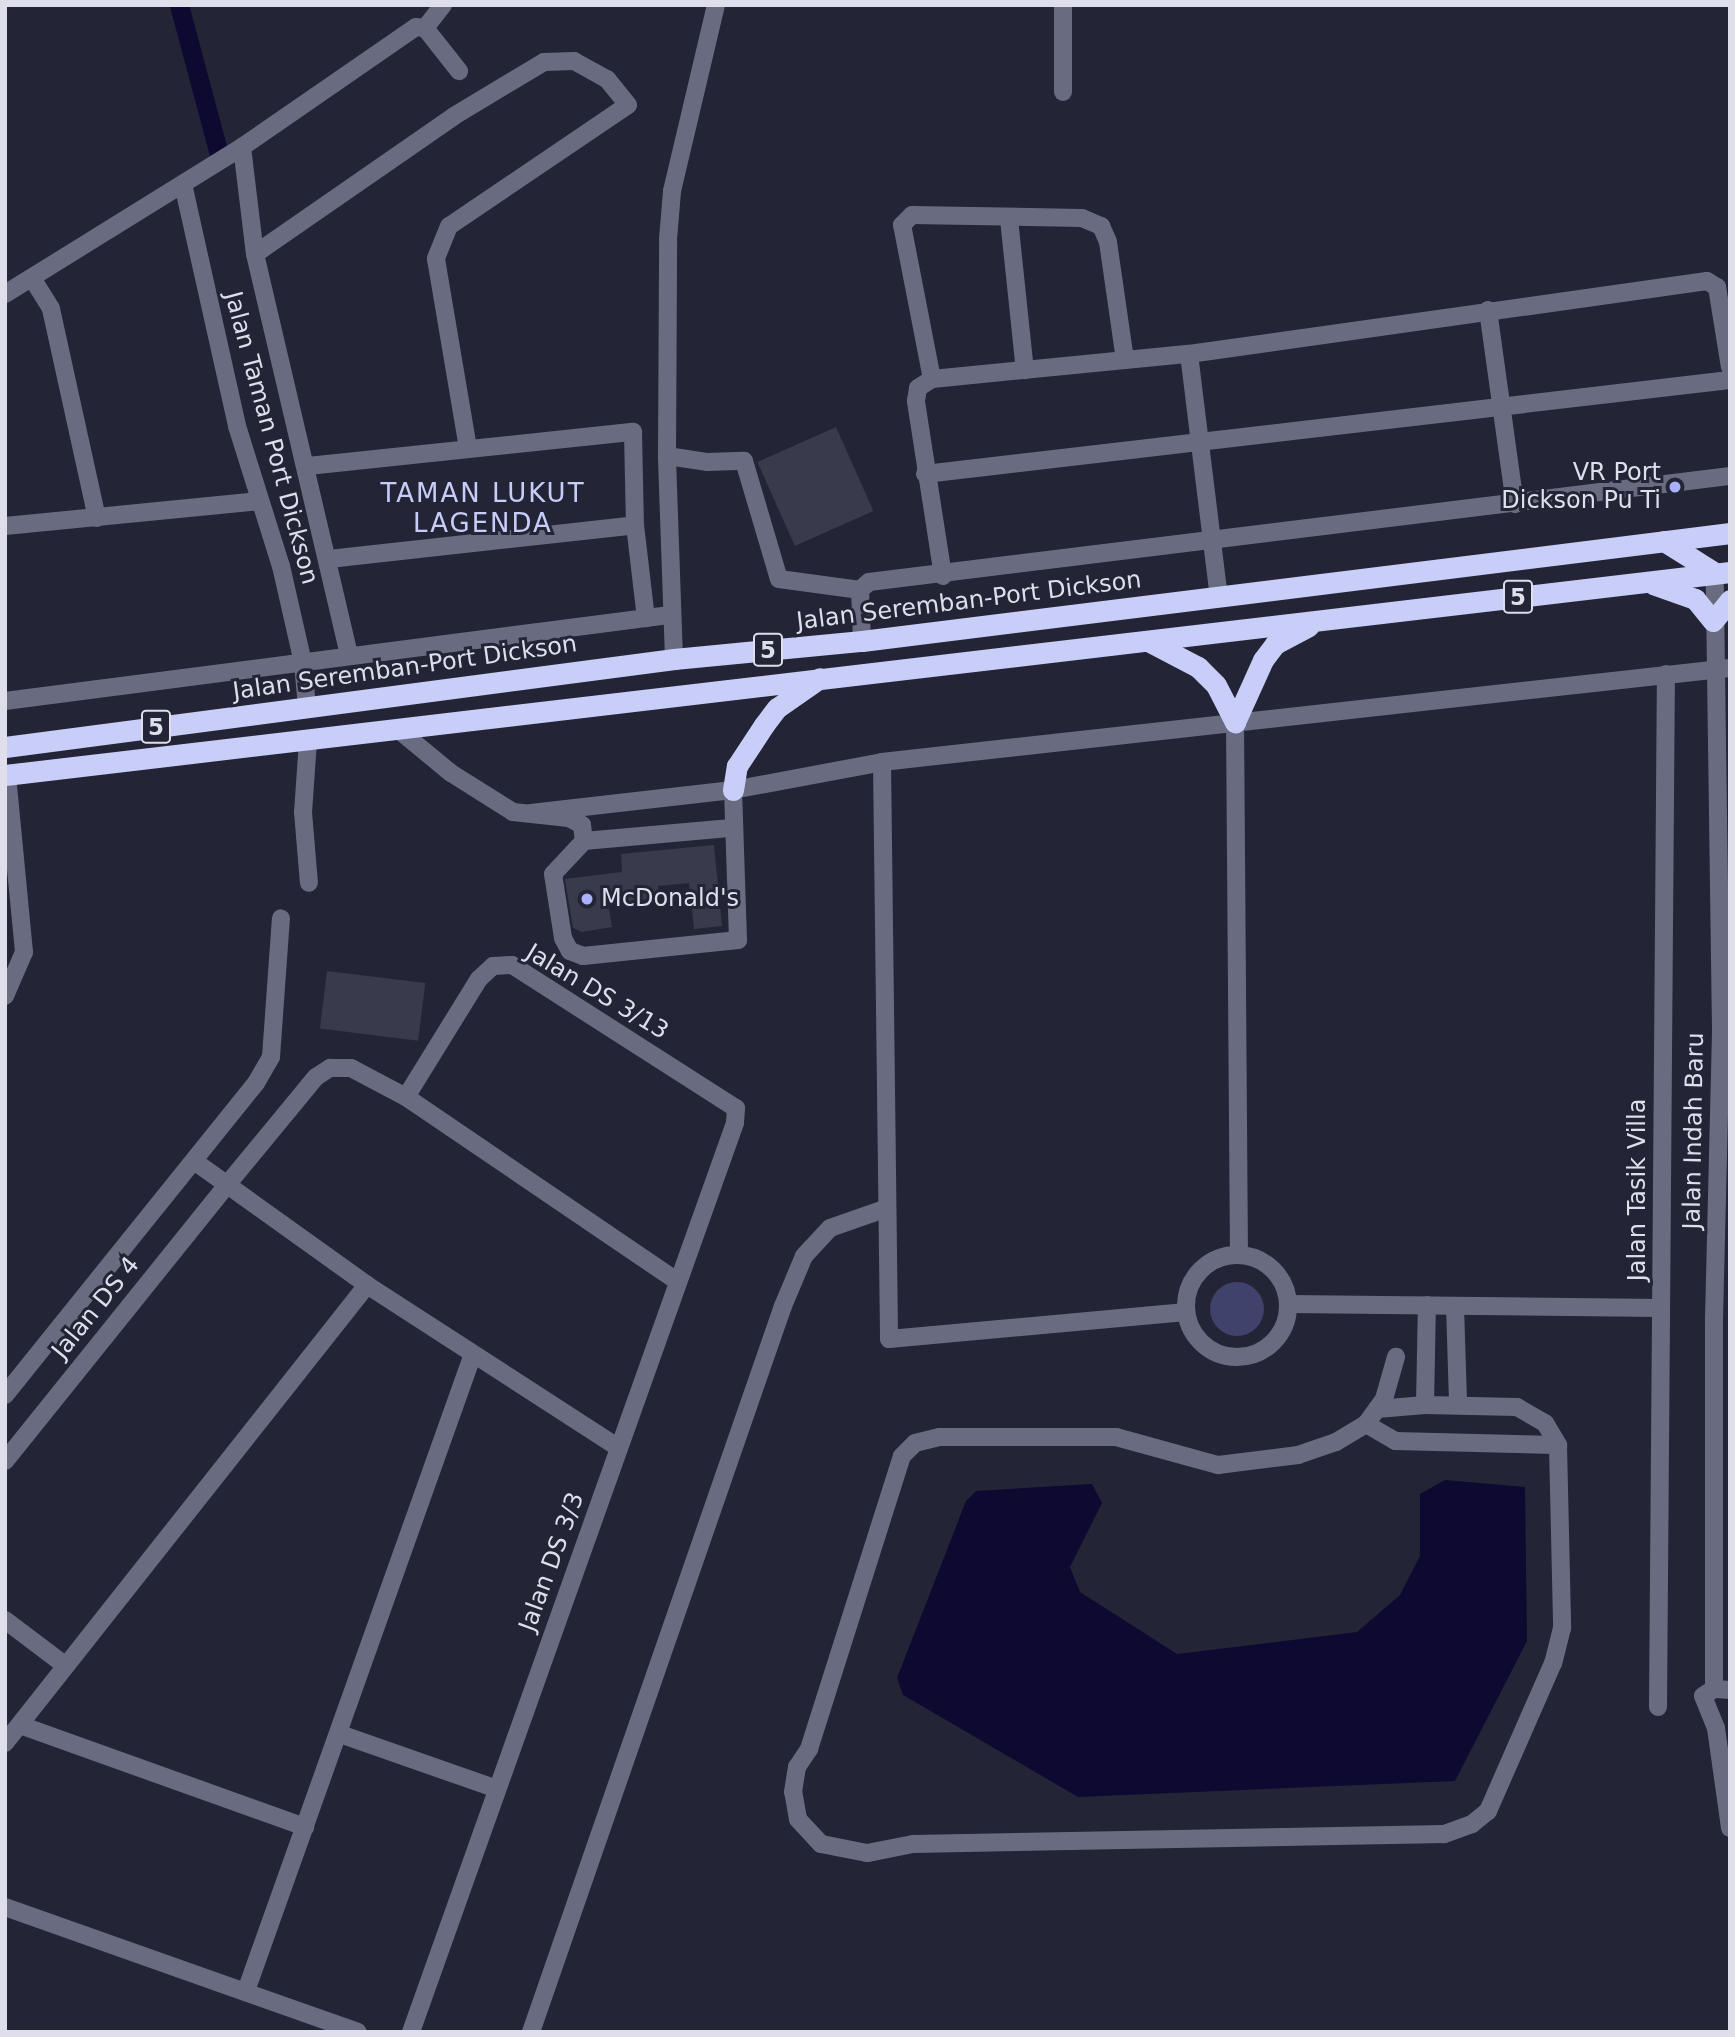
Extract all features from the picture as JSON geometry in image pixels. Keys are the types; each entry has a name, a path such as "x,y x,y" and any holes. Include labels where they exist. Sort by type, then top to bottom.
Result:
{"highway":[{"name":"Jalan Seremban-Port Dickson","path":"5,747 674,659 862,641 1730,533"},
{"path":"1662,540 1722,573 1730,557"},
{"name":"5","path":"6,775 400,731 712,688 1722,573"},
{"path":"1644,582 1695,599 1713,621 1730,600"},
{"path":"1190,635 1205,624 1219,598 1269,626"},
{"path":"1235,722 1250,682 1275,644 1320,620"},
{"path":"1146,640 1198,667 1216,685 1235,722"},
{"path":"656,695 668,681 674,659 712,688"},
{"path":"733,790 737,766 764,725 778,708 822,676"},
{"path":"277,745 295,734 307,708 340,736"}],"street":[{"path":"425,29 443,5"},
{"path":"674,659 670,615 667,456 672,191 716,5"},
{"path":"1063,5 1063,92"},
{"path":"5,294 218,163 416,27 425,29 458,71"},
{"path":"255,254 454,116 544,62 574,61 607,79 628,105 449,226 436,258 468,448"},
{"path":"242,147 255,254 308,466 349,656"},
{"name":"Jalan Taman Port Dickson","path":"188,182 258,501 281,566 303,663 307,708"},
{"path":"932,379 905,220 912,215 1082,219 1101,226 1108,242 1125,360"},
{"path":"1009,219 1024,370"},
{"path":"32,278 51,309 97,518"},
{"path":"943,576 925,474 916,401 918,387 932,379 1189,354 1707,281 1717,287 1730,367"},
{"path":"1488,310 1499,407 1515,504"},
{"path":"1189,354 1219,598"},
{"path":"925,474 1730,380"},
{"path":"308,466 633,432 635,525 646,618"},
{"path":"667,456 707,462 744,461 779,579 860,590 869,582 943,576 1212,539 1730,476"},
{"path":"5,526 258,501"},
{"path":"329,559 635,525"},
{"name":"Jalan Indah Baru","path":"1722,573 1713,621 1721,668 1725,1029 1722,1690 1703,1696 1723,1728"},
{"path":"860,590 862,641"},
{"path":"5,701 670,615"},
{"path":"400,731 488,797 513,812 531,813 733,790 882,762 1721,668"},
{"name":"Jalan Tasik Villa","path":"1658,1707 1665,674"},
{"path":"1235,722 1239,1255"},
{"path":"308,741 303,812 309,883"},
{"path":"882,762 889,1339 1186,1312"},
{"path":"5,996 24,951 6,775"},
{"path":"731,828 584,841 554,874 563,938 570,951 583,956 738,940 731,828 733,790"},
{"path":"531,813 582,825 584,841"},
{"name":"Jalan DS 4","path":"5,1395 256,1083 271,1057 281,918"},
{"name":"Jalan DS 3/13","path":"405,1097 479,979 493,966 512,965 736,1108"},
{"name":"Jalan DS 4","path":"5,1461 316,1077 330,1068 352,1068 405,1097 678,1282"},
{"name":"Jalan DS 3/3","path":"411,2032 735,1123 736,1108"},
{"path":"194,1161 367,1286 619,1448"},
{"path":"531,2032 788,1293 804,1256 830,1228 887,1208"},
{"path":"1239,1255 1254,1258 1279,1276 1289,1304 1278,1337 1265,1349 1241,1356 1215,1352 1201,1342 1186,1312 1194,1278 1221,1257 1239,1255"},
{"path":"5,1743 367,1286"},
{"path":"1289,1304 1661,1308"},
{"path":"1425,1405 1427,1305"},
{"path":"1455,1306 1458,1404"},
{"path":"246,1991 340,1734 473,1354"},
{"path":"1377,1409 1458,1404 1517,1407 1545,1423 1558,1445 1562,1628 1553,1663 1488,1811 1472,1824 1444,1834 913,1844 867,1853 821,1844 798,1819 793,1792 797,1767 809,1749 902,1456 915,1443 939,1437 1116,1437 1188,1459 1240,1466 1298,1455 1336,1441 1366,1424 1392,1380 1396,1357"},
{"path":"1366,1424 1395,1441 1558,1445"},
{"path":"5,1620 66,1667"},
{"path":"20,1725 305,1827"},
{"path":"1723,1728 1730,1828"},
{"path":"340,1734 497,1789"},
{"path":"5,1907 358,2032"}],"shaded area":[{"path":"1237,1282 1256,1290 1264,1309 1256,1328 1237,1336 1218,1328 1210,1309 1218,1290"},
{"path":"1445,1480 1525,1487 1527,1641 1455,1781 1078,1797 903,1695 897,1678 966,1501 976,1491 1092,1484 1102,1503 1070,1567 1080,1592 1177,1654 1357,1632 1400,1595 1420,1556 1420,1494"}],"building":[{"path":"836,427 873,511 795,546 757,462"},
{"path":"714,845 722,926 694,929 689,883 658,886 659,898 608,903 612,927 582,932 573,928 565,879 622,872 621,854"},
{"path":"327,971 425,983 418,1041 320,1029"}],"waterway":[{"path":"179,5 219,154"}],"place":[{"name":"VR Port Dickson Pu Ti","path":"1675,487"},
{"name":"McDonald's","path":"587,899"}],"district":[{"name":"TAMAN LUKUT LAGENDA","path":"483,509"}]}
